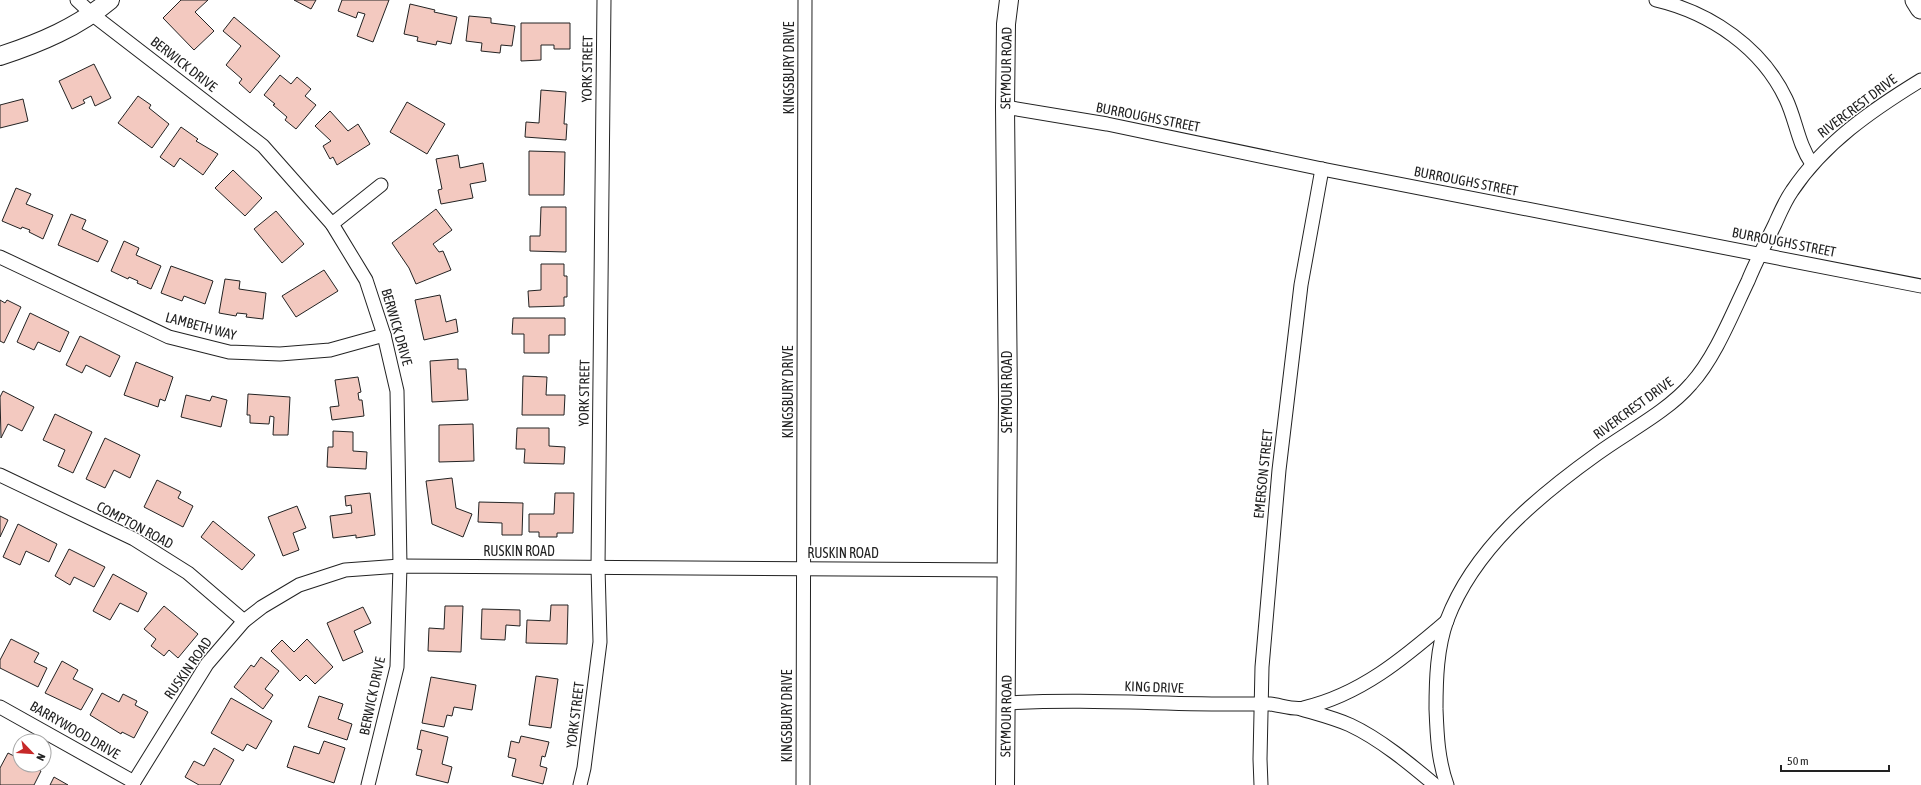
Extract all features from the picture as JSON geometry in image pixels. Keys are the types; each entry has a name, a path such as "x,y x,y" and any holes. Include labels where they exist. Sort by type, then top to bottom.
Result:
{"main road":[{"path":"1916,0 1921,8"}],"street":[{"name":"BERWICK DRIVE","path":"77,0 263,146 332,224 366,280 384,335 397,391 400,566 397,667 368,785"},
{"path":"0,56 40,43 93,14 110,0"},
{"name":"YORK STREET","path":"580,785 584,768 600,642 598,567 604,0"},
{"name":"KINGSBURY DRIVE","path":"803,785 805,0"},
{"name":"SEYMOUR ROAD","path":"1005,785 1007,570 1005,106 1006,24 1009,0"},
{"path":"1656,0 1671,3 1701,16 1733,35 1753,52 1772,74 1783,93 1804,153 1812,164"},
{"name":"RIVERCREST DRIVE","path":"1447,785 1440,759 1436,733 1436,686 1438,662 1447,621 1460,592 1470,575 1507,530 1567,476 1669,403 1691,384 1712,352 1790,193 1812,164 1846,132 1921,80"},
{"name":"BURROUGHS STREET","path":"1005,106 1106,124 1322,169 1921,286"},
{"name":"EMERSON STREET","path":"1261,785 1261,704 1266,611 1279,470 1301,285 1322,169"},
{"path":"332,224 381,186"},
{"name":"LAMBETH WAY","path":"0,257 169,337 229,352 280,354 330,350 384,335"},
{"name":"COMPTON ROAD","path":"0,475 134,539 188,573 244,621"},
{"name":"RUSKIN ROAD","path":"133,783 207,664 244,621 299,585 345,570 400,566 1007,570"},
{"name":"KING DRIVE","path":"1301,709 1333,698 1372,680 1409,653 1447,621"},
{"name":"KING DRIVE","path":"1006,703 1102,701 1188,704 1261,704 1301,709 1331,717 1357,729 1385,746 1435,785"},
{"name":"BARRYWOOD DRIVE","path":"0,707 133,783"}],"building":[{"path":"181,0 208,0 195,12 214,31 194,50 163,18"},
{"path":"294,0 316,0 311,9"},
{"path":"342,0 389,0 373,42 357,36 365,14 358,12 356,18 338,11"},
{"path":"410,4 435,10 434,12 457,17 451,44 437,41 436,45 417,41 418,37 404,34"},
{"path":"469,16 491,18 491,23 515,26 512,46 501,45 500,53 481,51 482,43 466,41"},
{"path":"234,17 280,56 250,93 239,83 242,79 226,65 241,46 223,31"},
{"path":"521,23 570,23 570,49 554,49 554,45 541,45 541,60 521,61"},
{"path":"94,64 111,98 95,106 91,96 83,100 85,103 72,109 59,81"},
{"path":"280,75 291,84 297,77 311,89 305,96 316,105 296,129 285,120 287,117 273,105 275,104 264,95"},
{"path":"541,90 566,92 564,124 567,124 566,140 525,137 526,122 539,123"},
{"path":"138,96 151,105 149,108 169,124 152,148 118,123"},
{"path":"23,99 28,121 0,128 0,105"},
{"path":"407,102 445,124 427,154 390,132"},
{"path":"330,111 348,131 358,124 370,144 337,165 333,157 330,159 323,146 331,141 315,126"},
{"path":"181,127 198,139 196,141 218,154 203,175 180,158 174,167 160,157"},
{"path":"529,151 565,152 564,195 529,195"},
{"path":"458,155 460,168 483,163 486,181 470,184 473,198 441,204 438,190 442,189 436,159"},
{"path":"233,170 262,198 245,216 215,188"},
{"path":"16,188 31,194 26,204 53,215 43,239 29,232 30,230 22,227 21,229 2,221"},
{"path":"541,207 566,207 566,252 530,251 530,236 540,236"},
{"path":"436,209 452,230 433,244 439,252 443,251 451,270 416,284 409,268 392,243"},
{"path":"276,211 304,244 282,263 254,229"},
{"path":"71,214 86,220 82,229 108,241 98,262 58,245"},
{"path":"124,241 139,248 136,255 161,266 151,289 137,283 138,281 129,277 128,279 111,271"},
{"path":"541,264 564,264 564,276 567,276 567,297 564,297 564,306 529,307 528,291 541,290"},
{"path":"171,266 213,281 205,304 184,296 182,301 161,293"},
{"path":"324,270 338,291 296,317 282,296"},
{"path":"225,279 240,281 239,289 266,293 263,319 246,317 247,314 237,313 236,316 219,313"},
{"path":"440,295 446,322 456,319 458,332 424,340 415,300"},
{"path":"0,300 5,303 7,300 21,307 4,343 0,341"},
{"path":"30,313 69,332 60,352 38,342 34,350 17,342"},
{"path":"513,318 565,318 565,335 549,335 549,353 524,353 524,334 512,334"},
{"path":"80,336 120,356 110,377 86,365 82,373 66,365"},
{"path":"458,359 458,369 466,369 468,400 432,402 430,361"},
{"path":"136,362 173,377 165,401 160,399 158,407 124,395"},
{"path":"523,376 547,377 546,395 565,395 564,415 522,415"},
{"path":"358,377 361,392 358,393 359,400 362,400 364,416 332,420 330,407 339,406 335,380"},
{"path":"3,391 34,407 22,431 8,424 1,438 0,397"},
{"path":"248,394 290,397 288,435 273,435 274,417 270,416 269,424 250,423 250,415 247,415"},
{"path":"186,395 210,401 212,396 227,400 221,427 181,417"},
{"path":"55,414 92,432 73,473 58,466 65,450 43,440"},
{"path":"473,424 474,461 439,462 439,425"},
{"path":"517,428 549,428 549,446 565,447 564,464 524,463 525,449 516,449"},
{"path":"333,431 353,432 353,451 367,452 366,469 327,467 328,447 333,447"},
{"path":"105,438 140,455 130,478 114,470 105,488 86,479"},
{"path":"452,478 456,508 472,514 463,537 432,524 426,481"},
{"path":"157,480 181,492 178,498 193,506 183,527 144,507"},
{"path":"370,493 375,535 356,538 356,535 333,538 330,516 352,513 351,505 346,506 345,496"},
{"path":"555,493 574,493 573,533 557,533 557,537 539,537 539,532 529,532 529,514 554,514"},
{"path":"479,502 523,503 522,535 502,535 502,523 478,522"},
{"path":"297,506 306,528 293,533 299,550 283,556 268,517"},
{"path":"0,516 8,520 0,537"},
{"path":"213,521 255,555 242,570 201,537"},
{"path":"18,524 57,544 49,562 26,551 20,565 3,557"},
{"path":"69,549 105,567 94,587 74,577 70,585 55,576"},
{"path":"113,574 147,593 138,612 120,603 110,620 93,611"},
{"path":"551,605 568,605 567,644 526,643 527,620 550,621"},
{"path":"164,606 198,634 178,658 169,650 164,656 151,646 156,639 144,629"},
{"path":"445,606 463,606 461,652 428,651 429,628 444,629"},
{"path":"363,607 371,623 354,631 363,652 343,661 327,623"},
{"path":"482,609 520,610 520,626 506,625 505,640 481,639"},
{"path":"11,639 39,653 34,662 47,668 38,687 0,668 0,660"},
{"path":"307,639 333,667 315,684 306,675 300,681 271,651 282,640 294,652"},
{"path":"261,657 279,671 265,689 273,695 263,709 234,687 251,665 254,667"},
{"path":"62,661 78,670 73,679 93,689 81,710 45,693"},
{"path":"536,676 558,679 551,728 529,725"},
{"path":"431,677 476,685 472,710 454,707 452,716 447,715 444,727 422,723"},
{"path":"102,693 119,702 123,694 137,701 135,705 148,712 134,738 122,732 121,734 90,715"},
{"path":"319,696 343,704 338,719 352,724 347,740 308,727"},
{"path":"231,698 272,721 256,749 247,744 243,751 211,733"},
{"path":"421,730 448,737 442,764 452,767 448,783 416,775 422,750 417,749"},
{"path":"521,736 549,742 545,757 542,756 540,766 547,768 543,784 512,776 516,759 508,757 511,741 519,743"},
{"path":"324,741 345,748 334,783 287,767 294,746 319,754"},
{"path":"214,748 234,760 220,785 199,785 185,777 194,761 204,766"},
{"path":"8,753 12,755 12,773 40,773 34,785 0,785 0,768"},
{"path":"54,777 68,785 50,785"}]}
